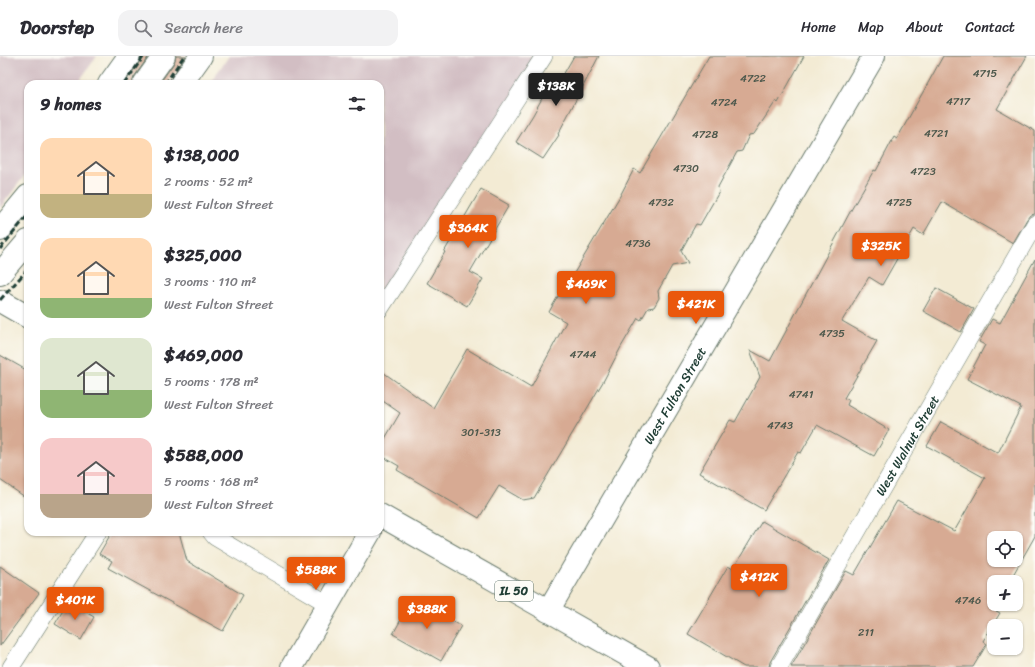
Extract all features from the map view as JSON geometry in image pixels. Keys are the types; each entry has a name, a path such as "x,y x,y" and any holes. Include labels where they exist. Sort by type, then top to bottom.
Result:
{"street":[{"path":"112,80 129,56"},
{"path":"147,80 164,56"},
{"path":"185,80 201,56"},
{"name":"West Fulton Street","path":"548,611 874,56"},
{"path":"0,230 24,201"},
{"path":"0,274 24,246"},
{"path":"0,301 24,315"},
{"name":"IL 50","path":"384,518 648,667"},
{"path":"292,667 368,536"}],"lane":[{"path":"384,303 544,56"},
{"name":"West Walnut Street","path":"779,667 1035,224"},
{"path":"11,667 95,536"},
{"path":"214,536 328,604"}],"shaded area":[{"path":"0,56 97,56 80,80 24,80 24,176 0,208"},
{"path":"229,56 544,56 384,303 384,80 212,80"}],"building":[{"path":"141,56 149,56 133,80 127,80 139,63"},
{"path":"176,56 186,56 170,80 162,80 174,63"},
{"path":"574,56 599,56 558,134 559,135 543,159 516,142 533,115 553,78 559,82"},
{"path":"709,56 804,56 778,103 776,101 754,134 749,135 742,151 737,152 718,187 719,192 700,225 696,224 681,251 688,263 672,266 658,291 659,298 654,307 648,308 641,320 638,318 604,380 534,498 523,500 499,486 479,518 397,470 399,466 384,457 384,440 400,413 384,402 384,373 433,408 467,349 531,387 566,322 549,312 565,284 567,285 620,196 634,169 640,173"},
{"path":"943,56 1027,56 997,109 1035,131 1035,214 1030,215 1013,243 942,202 923,235 914,229 882,285 869,277 842,321 877,341 844,398 849,400 847,405 889,430 874,456 817,425 801,453 798,452 764,510 699,473 730,420 735,422 760,377 750,350 770,361 850,212 874,170 876,171 894,137 897,139"},
{"path":"481,189 509,205 470,272 483,279 467,306 427,283"},
{"path":"1035,259 1035,536 1023,557 1023,531 987,531 987,567 1017,567 1013,575 987,575 987,611 996,611 1000,613 996,619 987,619 987,634 983,641 987,644 973,667 791,667 846,571 854,575 897,501 954,531 955,530 985,478 927,446 941,422 998,453 1021,407 967,379 985,345 979,342 992,319 1000,323"},
{"path":"936,288 974,309 961,332 923,311"},
{"path":"0,355 24,369 24,496 0,480"},
{"path":"762,521 829,560 770,662 769,667 744,667 688,634 728,566 733,569"},
{"path":"110,536 180,536 187,561 243,595 223,631 108,568 112,561 99,554"},
{"path":"0,566 39,593 0,646"},
{"path":"413,598 461,626 441,661 393,634"},
{"path":"68,602 94,617 81,640 55,624"}],"railway":[{"path":"127,80 144,56"},
{"path":"168,80 184,56"},
{"path":"0,249 24,220"},
{"path":"0,300 24,273"}]}
